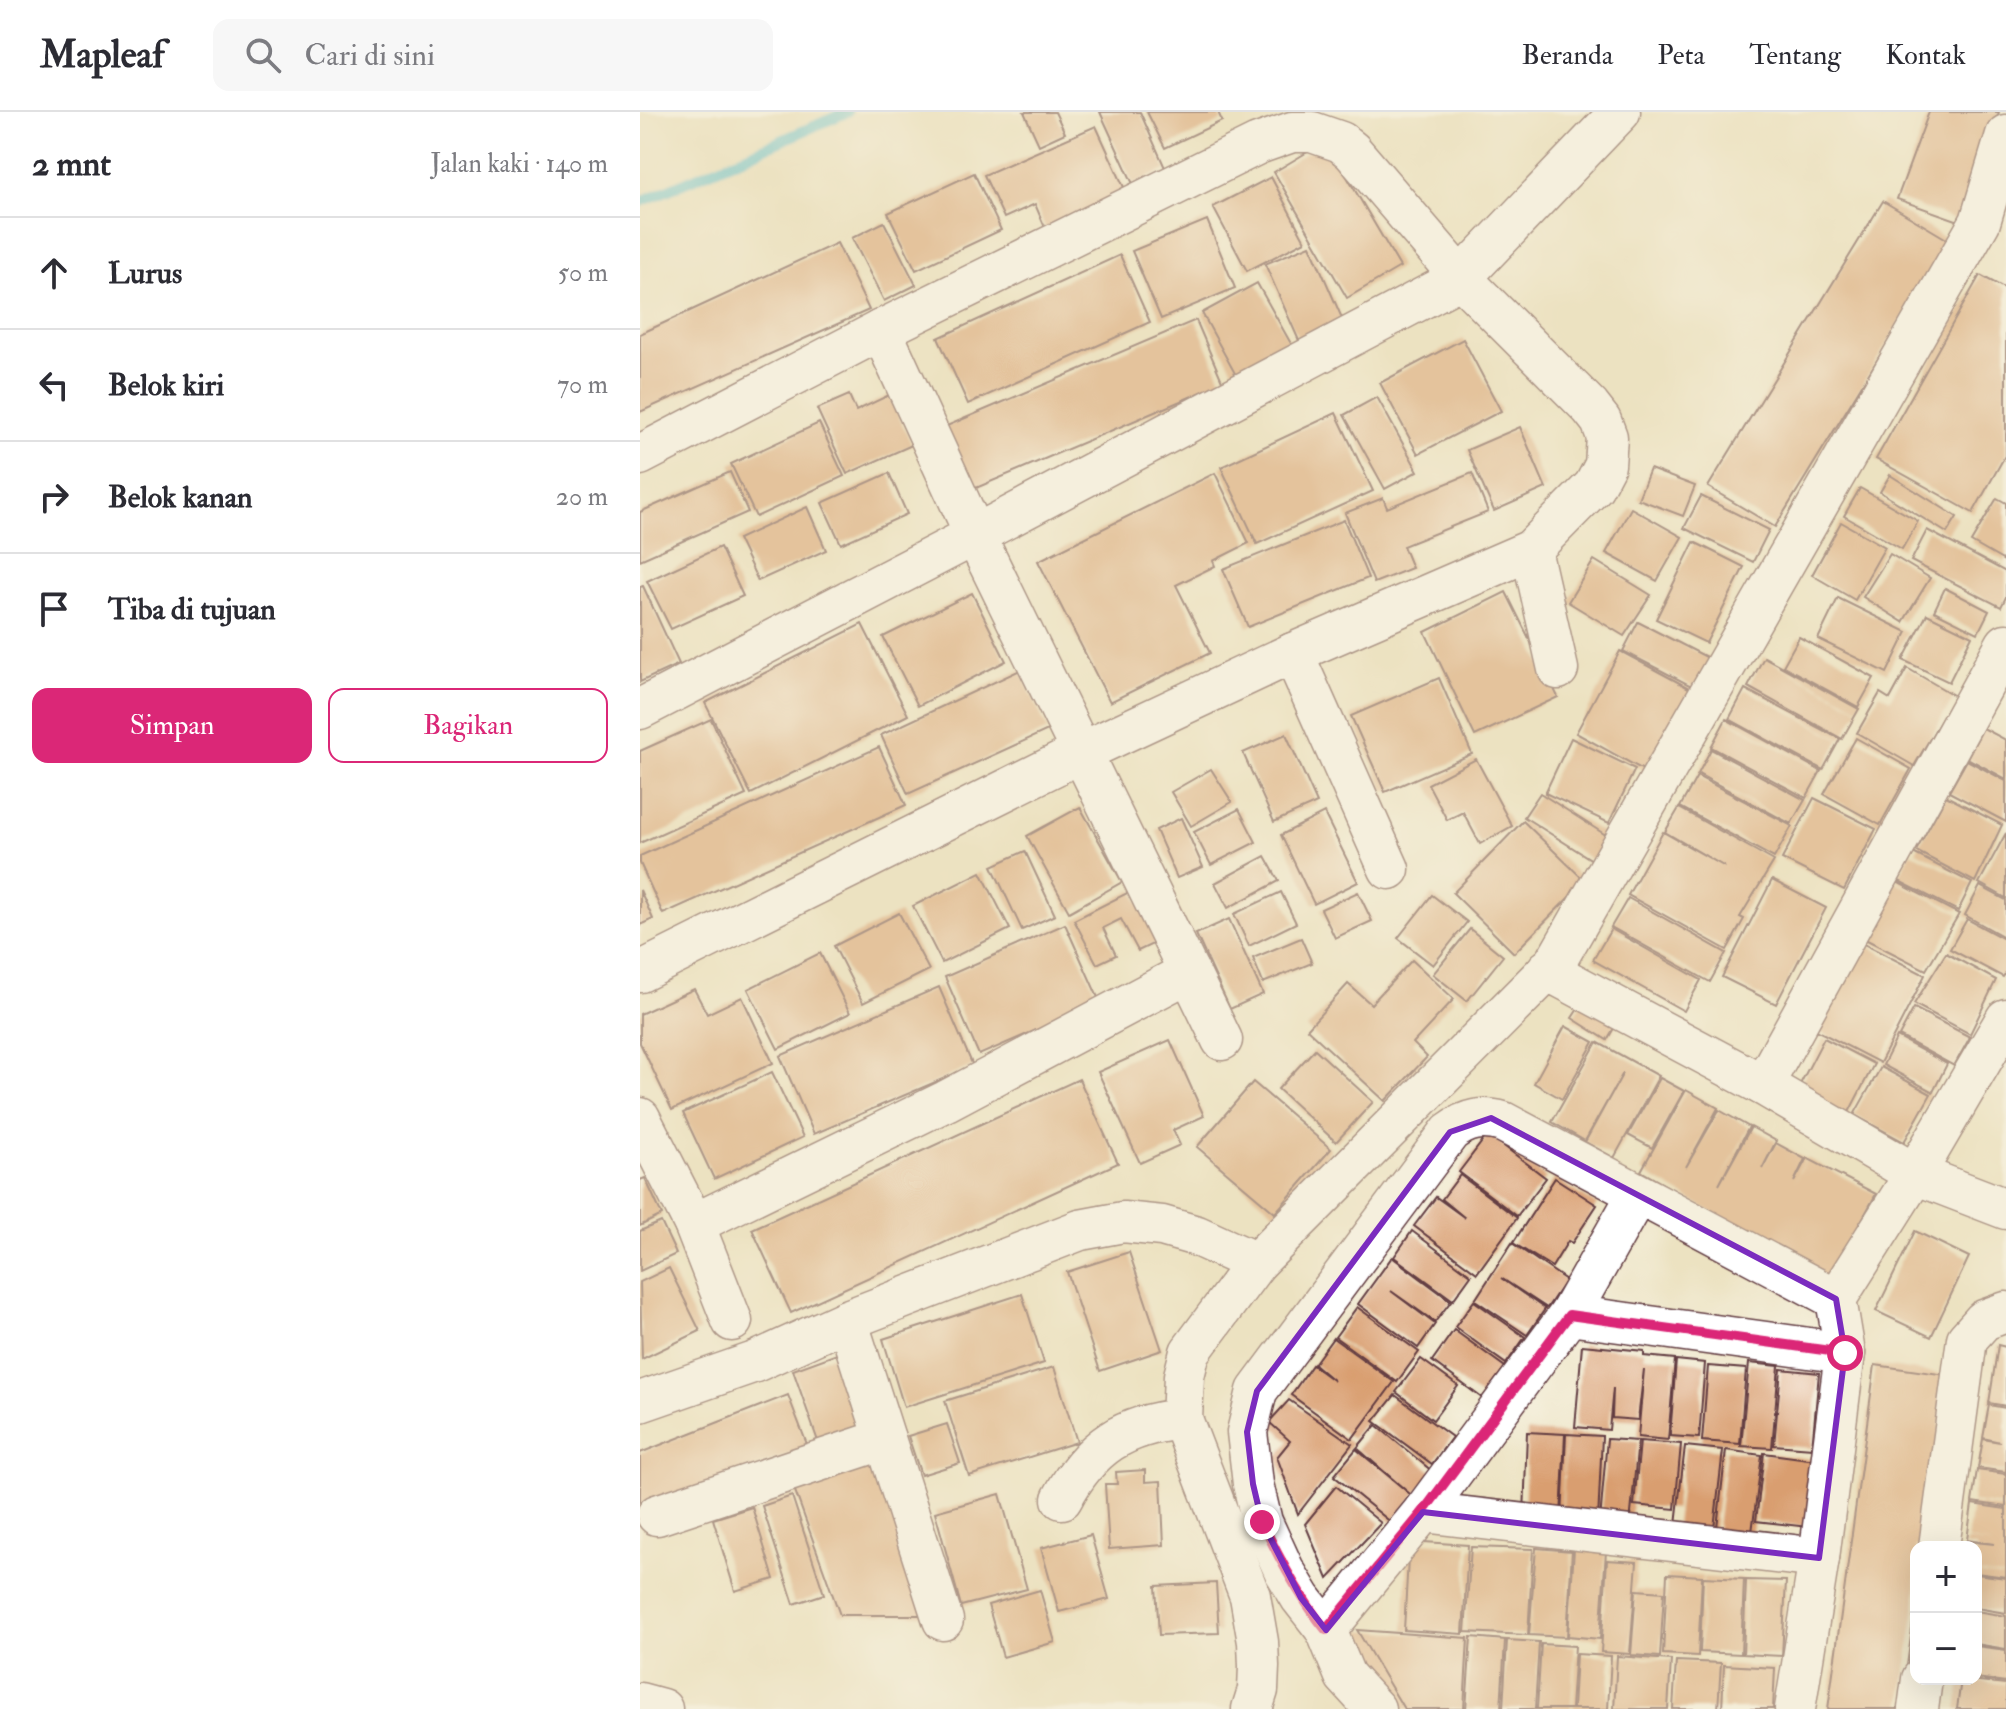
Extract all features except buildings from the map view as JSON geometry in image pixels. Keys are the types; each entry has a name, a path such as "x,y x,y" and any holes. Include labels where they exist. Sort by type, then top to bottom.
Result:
{"street":[{"path":"640,709 1461,278 1620,112"},
{"path":"640,455 881,330 1258,144 1292,132 1329,136 1352,151 1461,278 1590,407 1601,421 1607,437 1605,465 1594,486 1531,550 1293,653 1082,752 640,972"},
{"path":"1252,1709 1258,1690 1259,1666 1252,1606 1182,1419 1184,1376 1190,1352 1256,1263 1547,970 1563,949 1993,230 2006,135"},
{"path":"881,330 975,535 1222,1040"},
{"path":"1531,550 1558,669"},
{"path":"1763,1085 2006,644"},
{"path":"1293,653 1389,869"},
{"path":"1547,970 1763,1085 1915,1174 2006,1209"},
{"path":"694,1224 946,1101 1189,972"},
{"path":"1795,1709 1819,1558 1845,1353 1836,1299 1915,1174 2006,1019"},
{"path":"640,1118 694,1224 732,1321"},
{"path":"1375,1709 1345,1676 1326,1630 1289,1579 1262,1522 1253,1484 1247,1432 1257,1391 1450,1132 1475,1118 1503,1122 1836,1299"},
{"path":"1326,1630 1423,1512 1569,1315 1637,1195"},
{"path":"640,1402 755,1362 847,1320 1080,1230 1123,1222 1162,1226 1197,1236 1256,1263"},
{"path":"1940,1541 1967,1339 1984,1320 2006,1312"},
{"path":"1569,1315 1845,1353"},
{"path":"847,1320 943,1620"},
{"path":"1062,1499 1080,1470 1105,1444 1149,1422 1182,1419"},
{"path":"657,1515 885,1439"},
{"path":"1423,1512 1819,1558"},
{"path":"1918,1709 1921,1685"},
{"path":"640,1703 662,1709"}],"highlighted area":[{"path":"1491,1118 1836,1299 1845,1353 1819,1558 1423,1512 1326,1630 1301,1598 1262,1522 1253,1484 1247,1432 1257,1391 1450,1132"}],"waterway":[{"path":"640,202 847,112"}],"route":[{"path":"1262,1522 1284,1570 1326,1630 1423,1512 1569,1315 1845,1353"}]}
